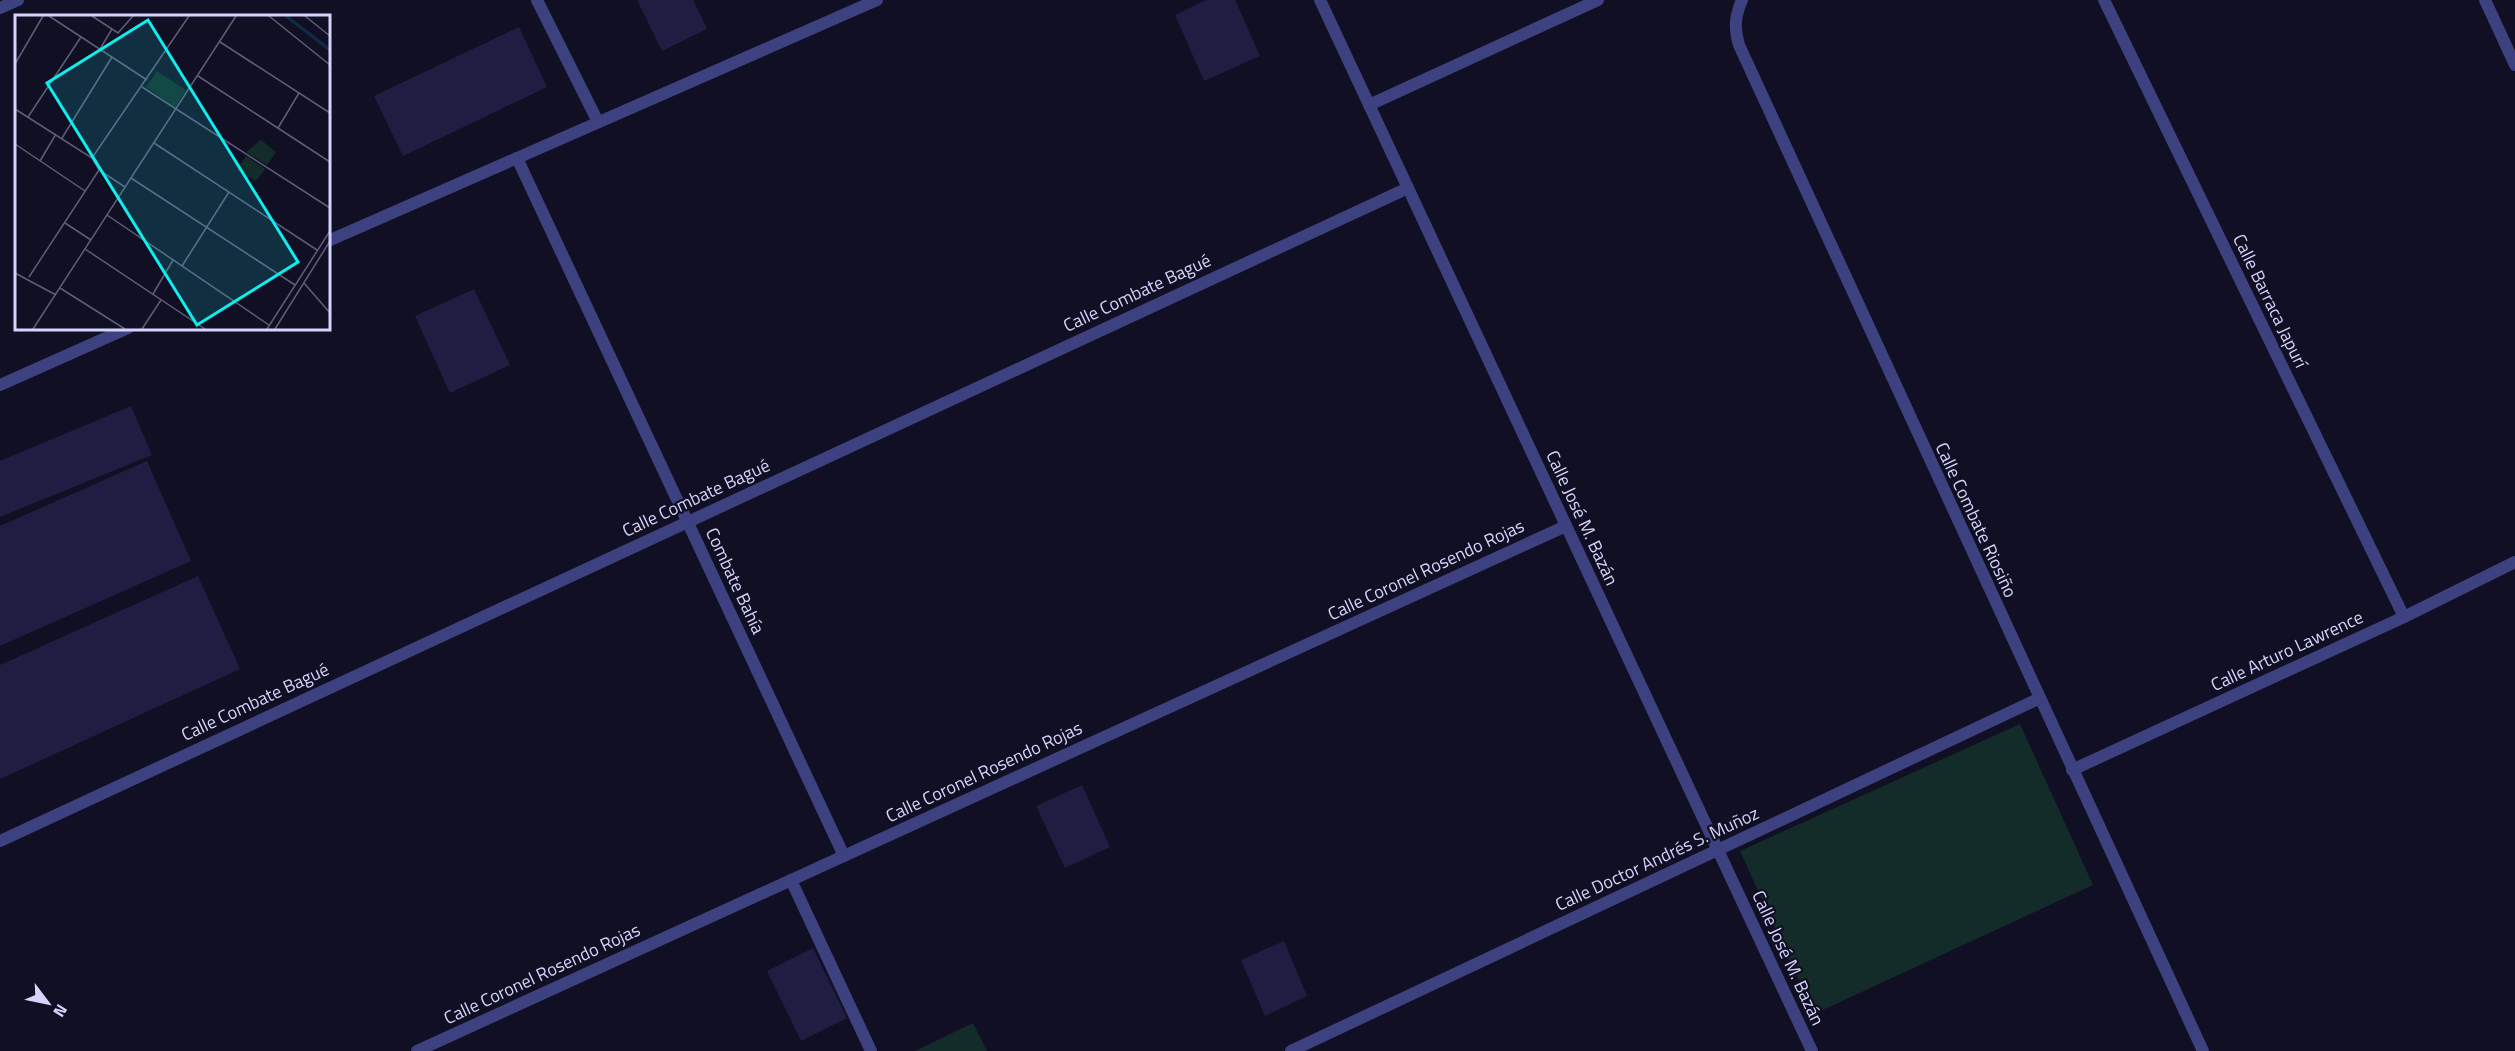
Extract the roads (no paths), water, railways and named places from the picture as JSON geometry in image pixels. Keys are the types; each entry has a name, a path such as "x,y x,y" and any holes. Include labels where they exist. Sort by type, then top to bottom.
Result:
{"street":[{"path":"0,8 18,0"},
{"path":"537,0 598,122"},
{"path":"330,240 877,0"},
{"name":"Calle José M. Bazán","path":"1320,0 1812,1051"},
{"path":"1369,105 1598,0"},
{"name":"Calle Combate Riosiño","path":"1742,0 1735,16 1735,32 1739,45 2038,699 2203,1051"},
{"name":"Calle Barraca Japurí","path":"2104,0 2404,617"},
{"path":"2485,0 2515,65"},
{"name":"Combate Bahía","path":"518,158 844,856"},
{"name":"Calle Combate Bagué","path":"0,841 1408,188"},
{"path":"0,385 124,330"},
{"name":"Calle Coronel Rosendo Rojas","path":"417,1051 1566,526"},
{"name":"Calle Arturo Lawrence","path":"2072,770 2404,617 2515,562"},
{"name":"Calle Doctor Andrés S. Muñoz","path":"1291,1051 2038,699"},
{"path":"791,880 871,1051"}]}
